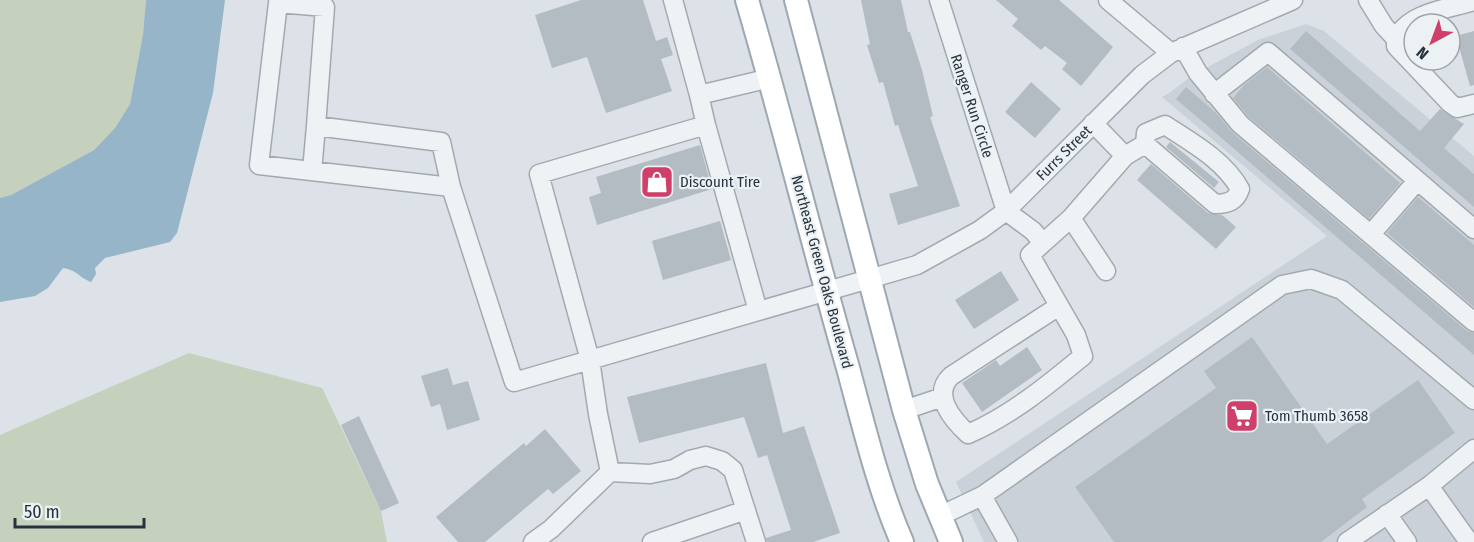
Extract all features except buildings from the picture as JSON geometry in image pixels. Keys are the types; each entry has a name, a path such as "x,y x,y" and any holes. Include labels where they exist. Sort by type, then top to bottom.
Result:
{"main road":[{"name":"Northeast Green Oaks Boulevard","path":"747,0 885,499 902,542"},
{"path":"796,0 904,410 927,484 951,542"}],"street":[{"path":"673,0 758,311"},
{"name":"Ranger Run Circle","path":"939,0 1006,211"},
{"path":"1108,0 1177,50 1240,124 1474,322"},
{"name":"Furrs Street","path":"451,187 514,382 917,264 980,230 1006,211 1142,75 1177,50 1293,0"},
{"path":"1368,0 1384,26 1396,39"},
{"path":"1474,1 1408,23 1400,30 1396,39 1396,46 1450,103 1457,108 1474,104"},
{"path":"312,171 315,126 325,7 278,3 259,165 451,187 441,142 315,126"},
{"path":"1214,94 1268,52 1474,230"},
{"path":"699,95 770,78"},
{"path":"1093,123 1125,156"},
{"path":"610,472 597,414 590,360 539,174 706,125"},
{"path":"1165,125 1203,150 1234,178 1240,189 1238,195 1225,204 1215,204 1145,144 1146,133 1165,125"},
{"path":"1059,306 945,382 942,391 943,398 954,420 968,434 985,427 1053,381 1083,356 1076,335 1059,306 1029,255 1071,218 1125,156 1145,144"},
{"path":"1371,234 1417,181"},
{"path":"1006,211 1033,231 1043,243"},
{"path":"1071,218 1106,271"},
{"path":"940,516 982,496 1282,285 1311,279 1342,290 1474,400"},
{"path":"904,410 943,398"},
{"path":"1347,542 1429,486 1474,449"},
{"path":"610,472 650,474 675,469 690,460 706,456 722,461 733,470 756,542"},
{"path":"532,542 556,536 610,472"},
{"path":"1429,486 1468,542"},
{"path":"982,496 1008,542"},
{"path":"652,542 746,510"},
{"path":"1388,514 1407,542"}],"shaded area":[{"path":"1306,24 1324,31 1474,156 1474,542 984,542 956,482 1327,236 1162,97 1193,75 1258,40"}],"green space":[{"path":"0,0 146,0 143,34 130,104 115,128 94,150 11,195 0,198"},
{"path":"189,353 322,388 381,511 387,542 0,542 0,435"}],"water":[{"path":"146,0 225,0 213,93 177,233 170,242 105,258 95,268 96,274 91,282 63,268 48,288 35,296 0,302 0,198 11,195 94,150 115,128 130,104 143,34"}],"place":[{"name":"Discount Tire","path":"657,182"},
{"name":"Tom Thumb 3658","path":"1242,416"}]}
